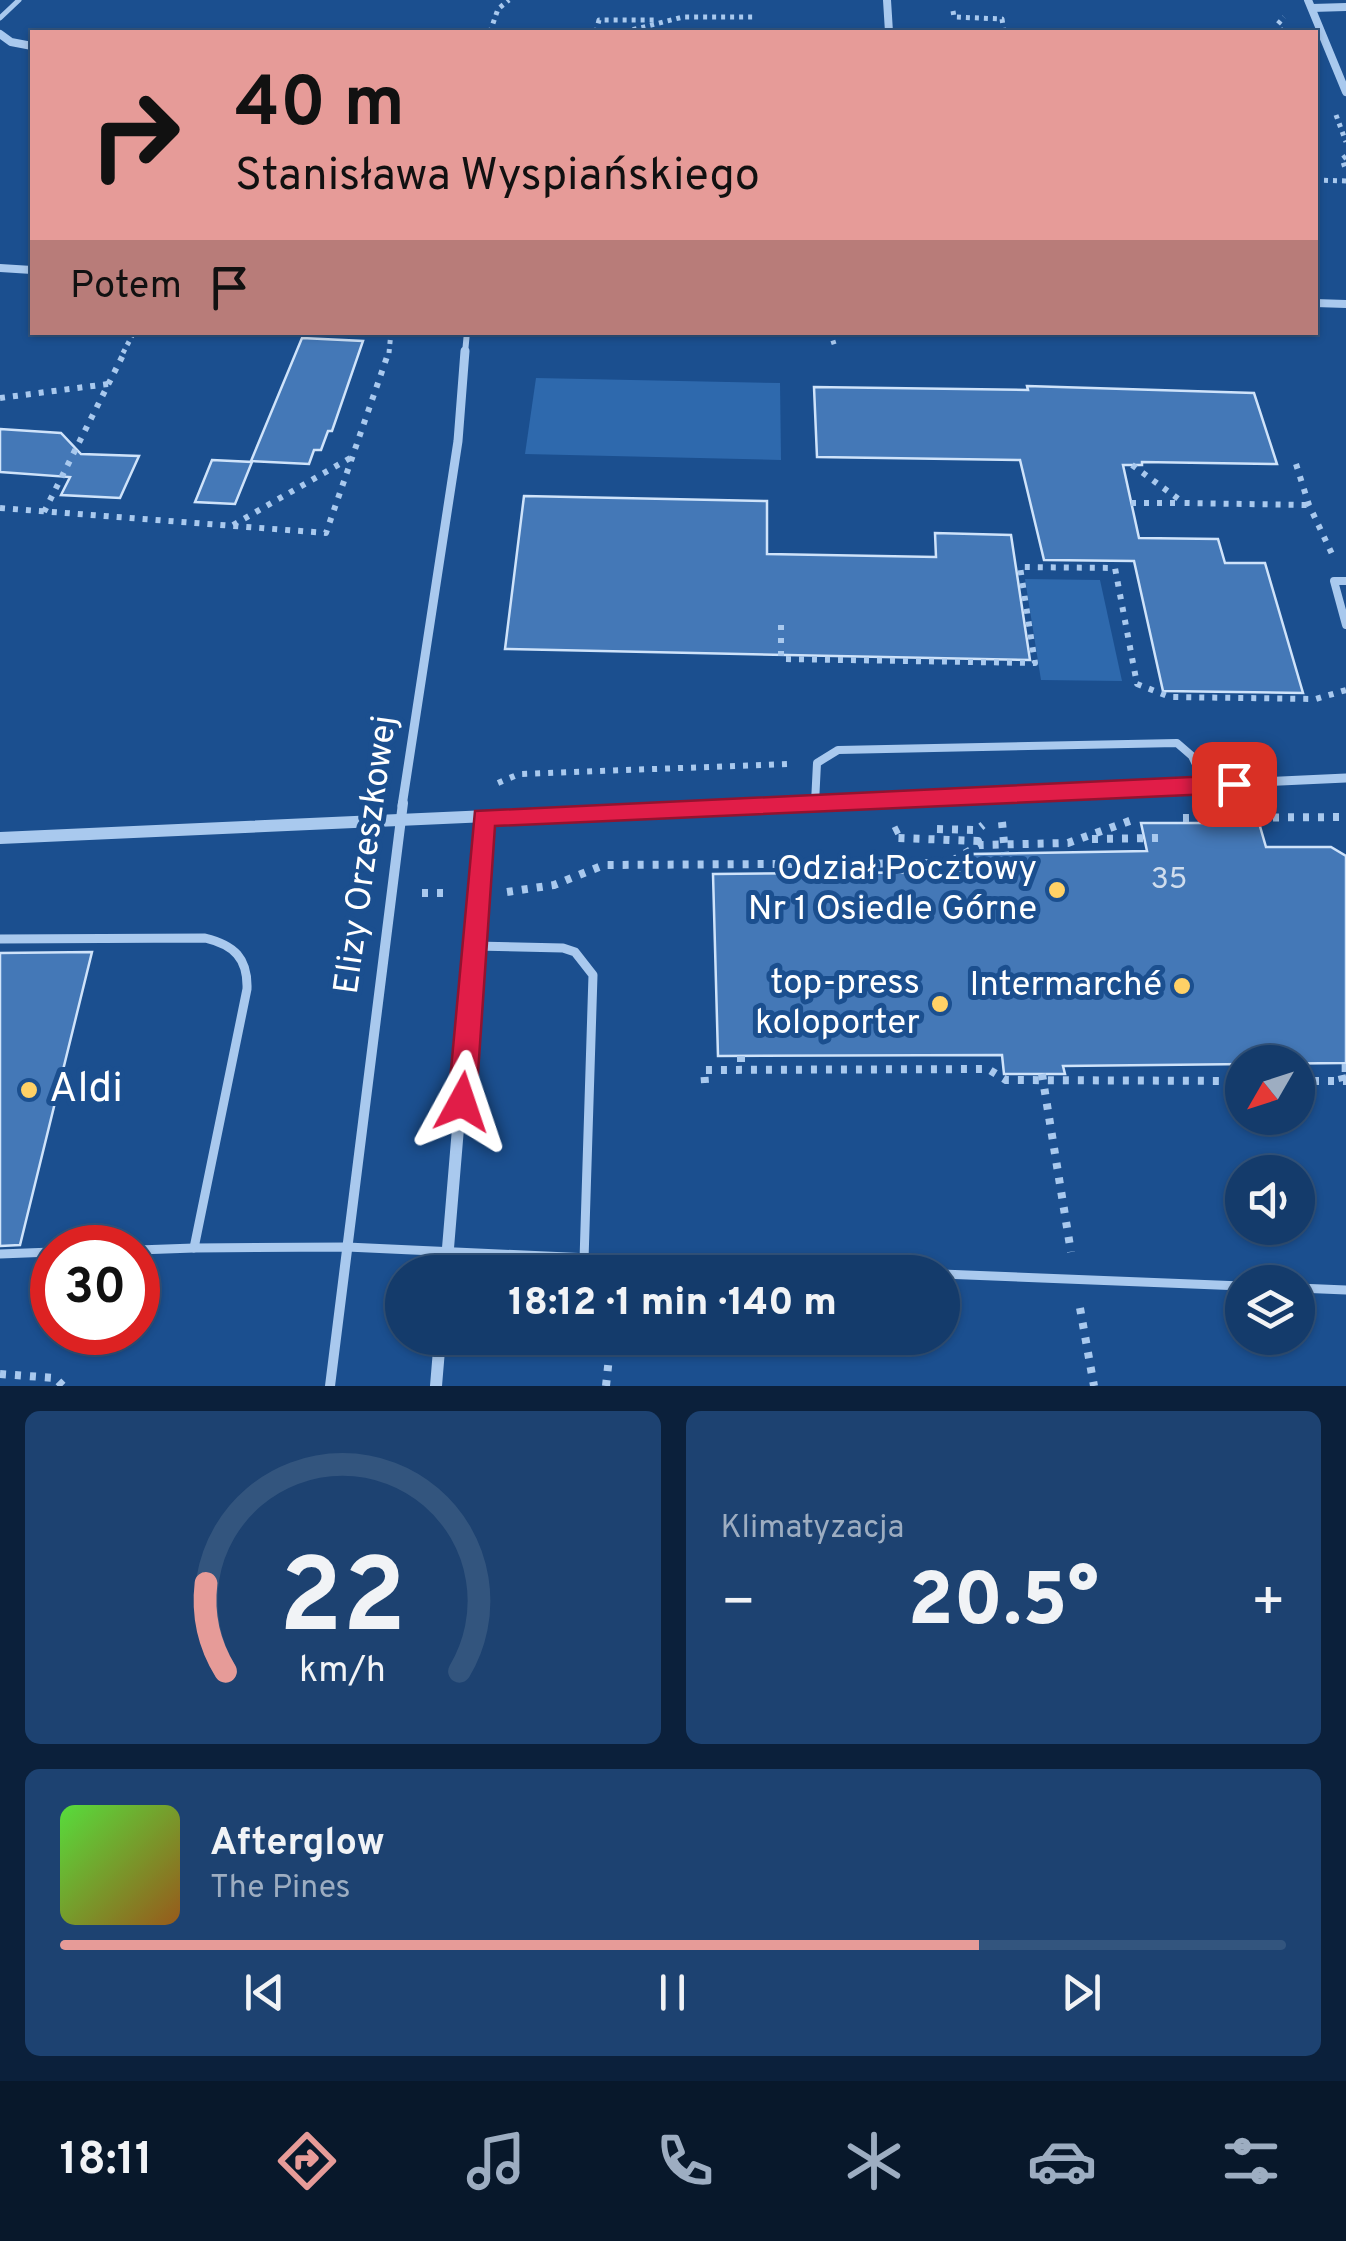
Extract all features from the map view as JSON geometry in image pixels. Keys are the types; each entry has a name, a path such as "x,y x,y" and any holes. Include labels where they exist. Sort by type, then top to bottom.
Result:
{"street":[{"path":"887,0 889,30"},
{"path":"1346,7 1310,4 1346,92"},
{"path":"0,34 12,42 30,46"},
{"path":"0,268 30,270"},
{"path":"1318,304 1346,304"},
{"name":"Elizy Orzeszkowej","path":"330,1386 400,820 458,441 466,335"},
{"path":"0,838 1346,778"},
{"path":"448,1255 484,817"},
{"path":"436,1386 439,1355"}],"lane":[{"path":"0,18 18,0"},
{"path":"1345,581 1334,581 1346,625"},
{"path":"815,802 817,763 838,750 1177,743 1189,753 1206,785"},
{"path":"0,939 205,938 224,942 241,954 249,968 247,989 194,1248"},
{"path":"475,946 563,948 575,952 592,974 584,1255"},
{"path":"160,1249 347,1247 499,1255"},
{"path":"0,1254 30,1253"},
{"path":"960,1275 1225,1285"},
{"path":"1315,1289 1346,1290"}],"path":[{"path":"491,30 498,9 508,0"},
{"path":"953,11 954,17 1002,19 1004,30"},
{"path":"596,30 599,20 757,16"},
{"path":"630,30 663,20"},
{"path":"1346,156 1342,159 1346,171"},
{"path":"1318,180 1346,181"},
{"path":"44,512 132,335"},
{"path":"0,508 326,533 390,356 391,335"},
{"path":"831,335 835,347"},
{"path":"0,398 108,384"},
{"path":"232,526 354,457"},
{"path":"1296,464 1309,505 1345,581"},
{"path":"1132,465 1184,503"},
{"path":"1131,503 1309,505"},
{"path":"781,625 781,659 1035,663 1020,567 1116,568 1137,684 1170,697 1316,699 1346,690"},
{"path":"1172,818 1346,817"},
{"path":"1086,840 1134,819 1153,818"},
{"path":"979,845 978,841 901,839 893,832 899,828 976,830 986,820 1002,819 1005,849"},
{"path":"575,876 594,868 626,864 949,863 979,845 1005,849 1086,840 1158,838"},
{"path":"741,1056 742,1070"},
{"path":"1315,1081 1344,1081 1340,1068 1346,1068"},
{"path":"705,1083 704,1070 988,1070 1006,1080 1225,1081"},
{"path":"1042,1078 1094,1386"},
{"path":"606,1386 609,1355"},
{"path":"0,1374 55,1378 63,1386"}],"shaded area":[{"path":"536,378 780,383 781,460 525,454"},
{"path":"1025,579 1100,580 1122,681 1041,680"}],"building":[{"path":"302,338 363,341 332,431 328,431 321,450 314,450 309,464 251,461"},
{"path":"1027,386 1254,393 1277,464 1123,465 1139,538 1218,539 1225,563 1265,563 1303,693 1163,691 1134,561 1044,560 1020,460 817,457 814,387 1028,390"},
{"path":"0,429 61,433 81,454 139,456 120,498 61,495 70,477 0,472"},
{"path":"212,460 252,462 235,504 195,502"},
{"path":"524,496 767,501 767,554 936,557 935,533 1011,535 1030,660 505,649"},
{"path":"1141,823 1259,823 1266,847 1331,847 1346,856 1346,1063 1315,1063 1315,1045 1225,1045 1225,1064 1063,1066 1065,1074 1004,1074 1002,1055 718,1056 713,874 973,872 970,854 1147,851"},
{"name":"Aldi","path":"92,952 20,1245 0,1246 0,953"}],"place":[{"name":"Odział Pocztowy Nr 1 Osiedle Górne","path":"1057,890"},
{"name":"Intermarché","path":"1182,986"},
{"name":"top-press koloporter","path":"940,1004"},
{"name":"Aldi","path":"29,1090"}],"route":[{"path":"462,1102 484,817 1234,784"}]}
